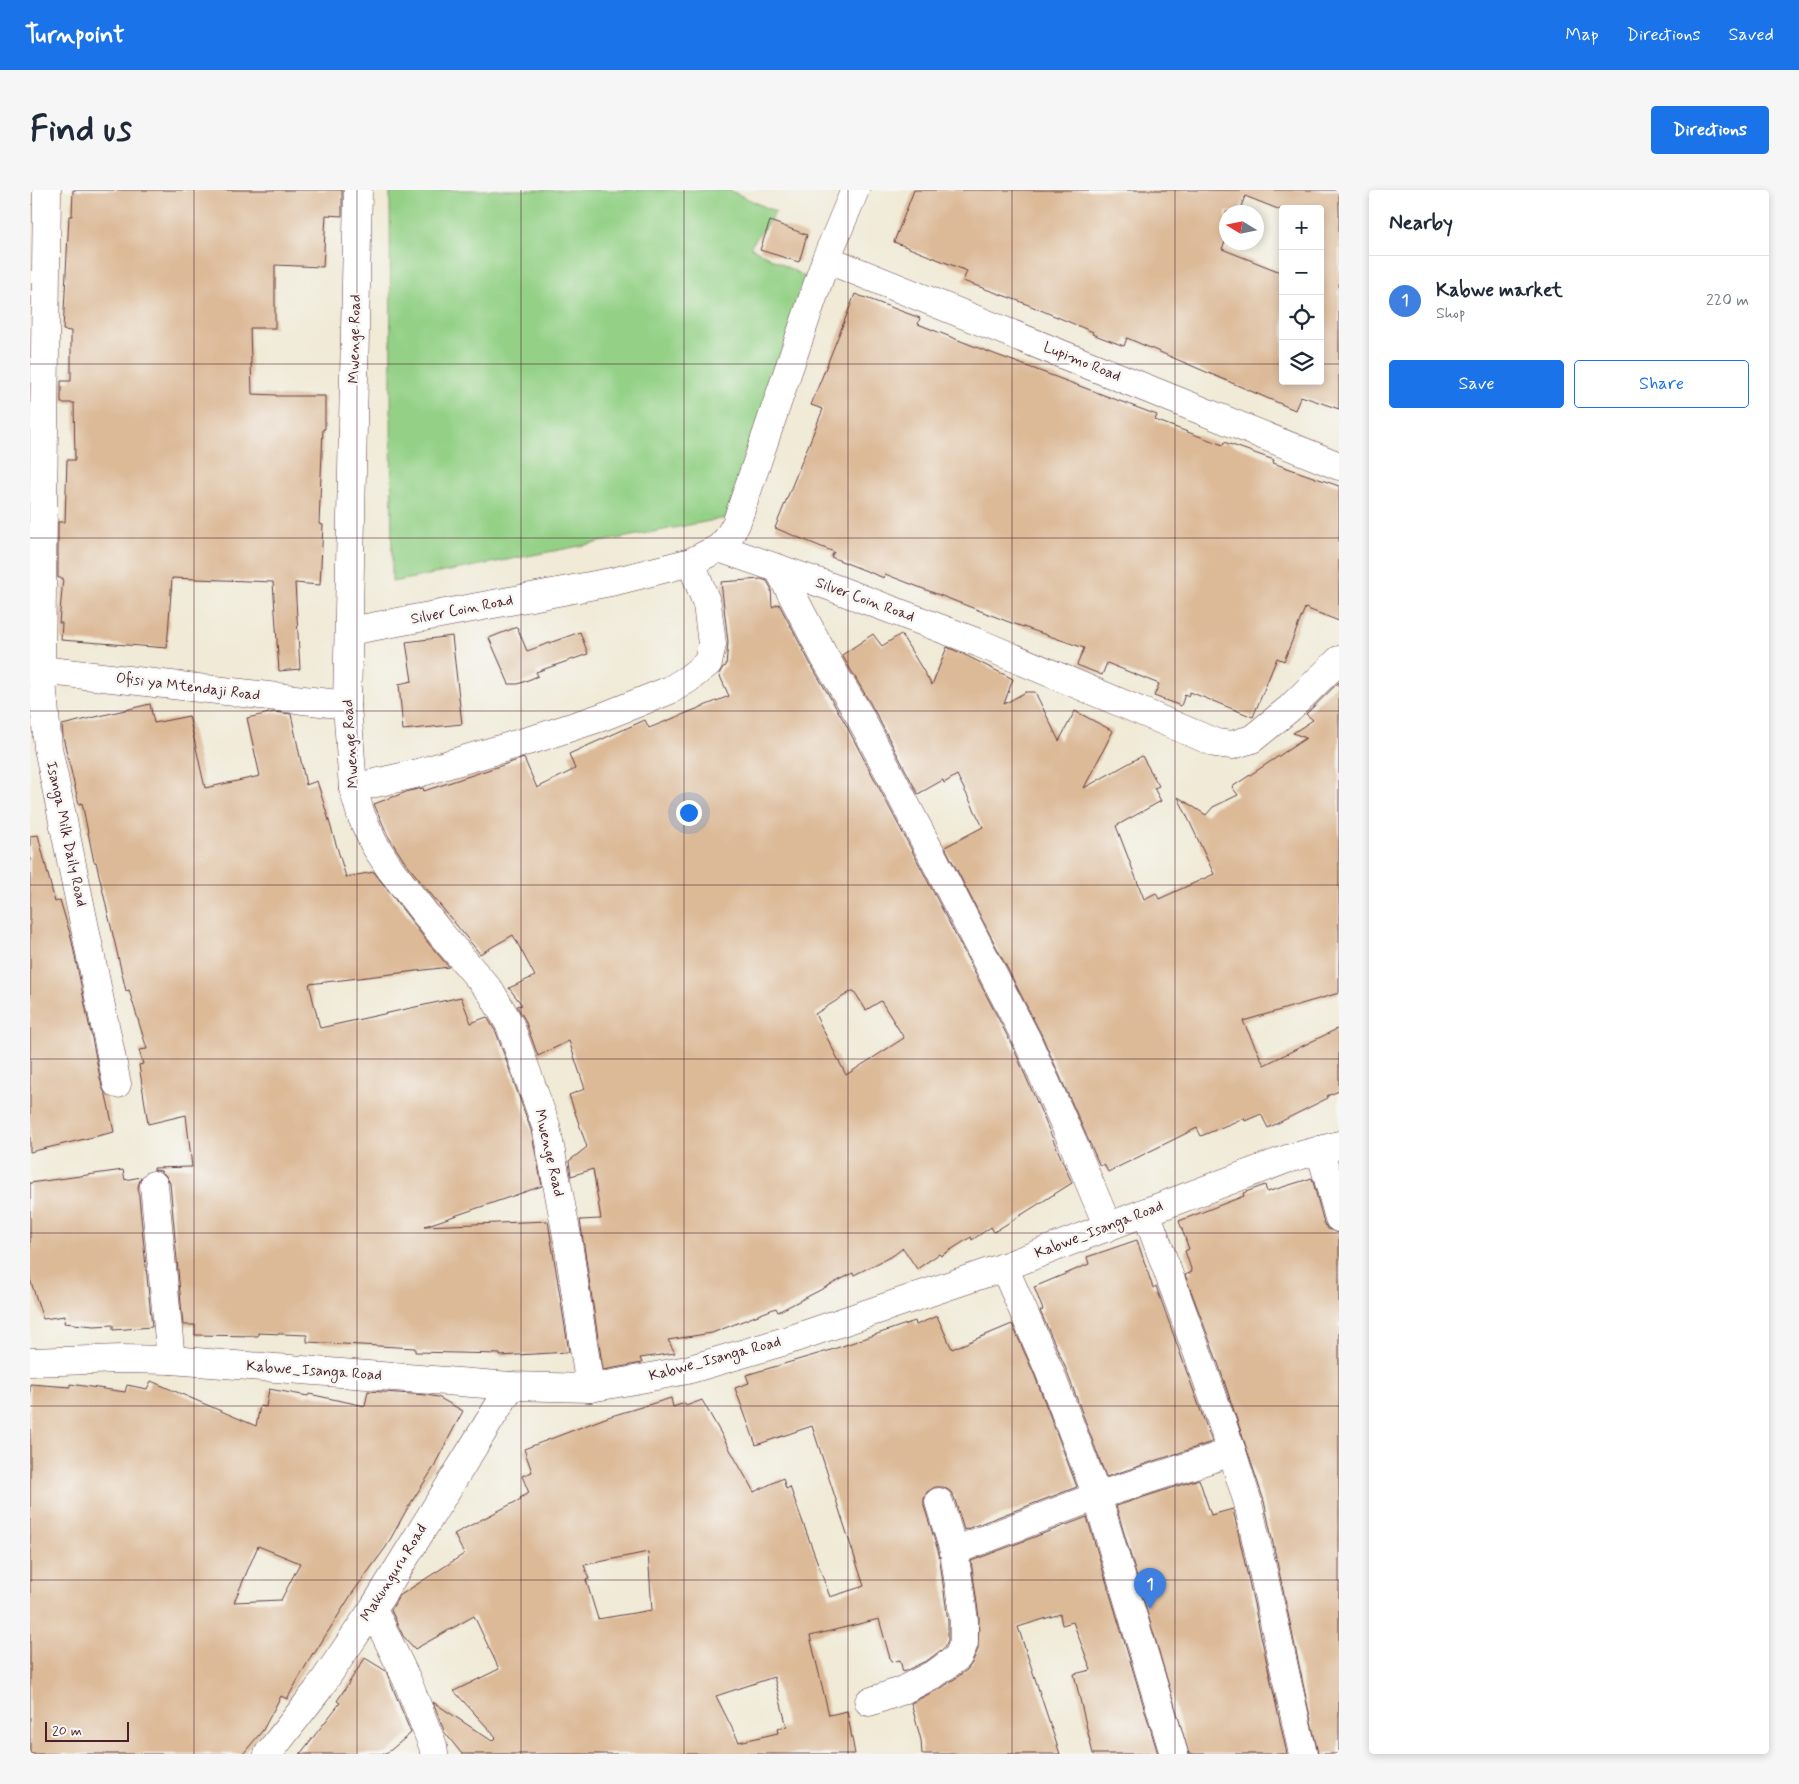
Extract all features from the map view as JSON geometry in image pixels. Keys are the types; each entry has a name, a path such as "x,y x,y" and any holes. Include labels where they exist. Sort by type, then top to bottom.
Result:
{"street":[{"name":"Isanga Milk Daily Road","path":"47,190 36,670 48,748 117,1084"},
{"name":"Mwenge Road","path":"358,190 347,705 353,788 361,815 374,844 391,870 440,934 491,992 510,1025 546,1126 567,1236 590,1388"},
{"path":"718,548 728,538 742,510 826,259 855,190"},
{"name":"Lupimo Road","path":"826,259 1339,466"},
{"name":"Silver Coin Road","path":"350,631 616,581 691,562 718,548 826,585 980,643 1216,743 1232,745 1252,738 1290,708 1339,660"},
{"path":"353,788 415,774 541,737 602,717 670,690 688,679 708,663 712,644 707,604 691,562"},
{"path":"778,568 824,656 859,715 1027,1040 1072,1140 1108,1227"},
{"name":"Ofisi ya Mtendaji Road","path":"36,670 347,705"},
{"path":"1330,1147 1339,1218"},
{"name":"Kabwe_Isanga Road","path":"30,1362 122,1359 171,1360 510,1386 590,1388 687,1370 789,1340 1004,1267 1287,1159 1330,1147"},
{"path":"154,1185 171,1360"},
{"path":"1146,1212 1232,1452 1248,1504 1303,1754"},
{"path":"1004,1267 1049,1370 1097,1496 1174,1754"},
{"name":"Makunguru Road","path":"268,1754 317,1691 373,1609 510,1386"},
{"path":"954,1551 1097,1496 1232,1452"},
{"path":"869,1702 901,1691 936,1673 958,1657 964,1643 964,1620 954,1551 939,1502"},
{"path":"373,1609 407,1680 433,1746 434,1754"}],"green space":[{"path":"390,190 729,190 776,212 750,247 824,287 736,516 392,582"}],"building":[{"path":"73,190 342,190 342,216 326,215 323,267 275,265 275,328 250,328 252,394 325,396 325,429 323,429 319,524 323,525 320,585 295,583 300,669 279,671 273,582 172,578 167,648 61,640 62,623 59,623 63,578 58,578 58,522 65,522 67,460 75,460 74,403 61,403 61,381 71,381 71,331 63,330 69,216 72,216"},
{"path":"914,190 1339,190 1339,409 1301,396 1295,410 1127,338 1124,346 1092,334 1093,332 1019,301 963,281 967,271 894,242"},
{"path":"770,221 807,235 799,262 760,250"},
{"path":"855,294 920,318 918,324 1157,415 1155,420 1223,445 1224,442 1274,460 1273,463 1339,486 1339,621 1305,608 1284,661 1277,658 1253,717 1190,692 1188,696 1185,694 1181,706 1154,696 1159,684 1107,663 1102,675 1077,665 1084,648 1009,622 885,574 884,578 831,557 834,552 775,528 823,409 811,405"},
{"path":"761,579 767,581 771,588 772,607 779,604 810,663 845,723 1013,1047 1072,1183 994,1232 991,1227 972,1240 971,1237 941,1256 939,1254 917,1269 903,1248 894,1255 854,1275 853,1273 778,1312 776,1308 712,1333 668,1340 675,1353 640,1358 642,1363 603,1370 580,1220 601,1219 593,1169 571,1176 569,1161 587,1147 569,1095 585,1089 569,1041 538,1056 525,1020 517,1006 522,1005 509,988 535,976 513,935 480,954 404,861 388,836 374,804 409,791 423,788 424,791 524,758 537,788 575,769 569,754 645,720 649,728 729,696 719,674 723,667 726,666 728,642 721,582","holes":["854,991 866,1010 881,1001 904,1038 846,1075 815,1014"]},
{"path":"517,627 527,651 580,632 588,654 536,672 538,676 518,684 509,684 489,638"},
{"path":"873,634 882,646 901,634 932,685 947,647 1013,679 1004,704 1026,692 1035,692 1059,741 1075,711 1113,731 1084,788 1142,756 1159,786 1154,788 1161,801 1116,826 1144,899 1156,893 1159,899 1214,874 1178,797 1206,815 1213,807 1238,795 1232,787 1306,738 1293,733 1313,720 1306,714 1339,682 1339,993 1243,1021 1264,1065 1339,1028 1339,1091 1268,1128 1261,1114 1245,1121 1244,1118 1201,1136 1197,1128 1108,1172 1104,1164 1100,1166 1041,1034 945,847 983,827 957,775 944,783 943,780 918,794 873,708 842,655"},
{"path":"452,636 462,724 403,730 399,684 412,681 406,642"},
{"path":"150,704 154,723 189,716 205,788 260,776 247,718 274,712 291,714 306,785 317,781 346,877 374,872 449,967 309,984 320,1028 461,997 471,1023 487,1017 496,1032 531,1130 542,1186 425,1226 548,1221 569,1352 500,1356 500,1354 415,1352 415,1348 307,1342 307,1335 258,1333 258,1336 195,1335 195,1325 183,1325 170,1183 161,1171 154,1170 154,1168 192,1167 186,1115 148,1124 139,1065 143,1064 139,1050 147,1049 129,990 126,991 96,862 94,862 82,803 79,804 63,737 62,725"},
{"path":"38,835 55,902 60,900 71,937 102,1087 106,1095 114,1132 30,1152 30,836"},
{"path":"123,1170 125,1180 141,1177 138,1187 152,1327 113,1330 113,1325 94,1326 64,1323 65,1316 43,1319 30,1279 30,1183"},
{"path":"1312,1178 1324,1223 1328,1229 1339,1233 1339,1754 1318,1754 1264,1501 1218,1363 1185,1275 1192,1272 1185,1251 1189,1249 1179,1221 1244,1196 1243,1193 1265,1185 1267,1192"},
{"path":"1137,1240 1153,1288 1156,1286 1212,1442 1106,1477 1064,1364 1040,1311 1043,1310 1034,1287 1089,1264 1087,1257"},
{"path":"937,1316 952,1349 1012,1324 1035,1376 1077,1487 964,1530 954,1497 950,1491 943,1487 935,1487 927,1492 924,1506 939,1554 948,1621 948,1640 945,1647 928,1660 903,1672 900,1660 891,1662 879,1619 810,1636 829,1715 847,1711 855,1754 462,1754 445,1733 433,1702 492,1741 496,1737 454,1691 499,1669 474,1616 415,1649 403,1636 391,1610 399,1596 464,1554 454,1534 529,1493 522,1476 532,1472 524,1449 608,1417 671,1398 673,1407 685,1403 686,1406 702,1400 754,1492 783,1478 786,1489 790,1487 830,1597 864,1586 812,1426 756,1445 735,1388 749,1383 746,1375 828,1351 915,1321 916,1325","holes":["648,1552 652,1610 598,1619 586,1580 589,1579 584,1565","774,1677 787,1727 777,1729 778,1733 739,1742 716,1696"]},
{"path":"151,1381 256,1426 260,1406 266,1407 269,1389 308,1396 309,1394 365,1406 368,1391 426,1395 438,1397 463,1411 436,1464 407,1509 386,1547 351,1595 313,1653 287,1699 281,1696 263,1730 243,1754 30,1754 30,1384 70,1387 70,1384 125,1392 127,1385 147,1389","holes":["258,1546 300,1563 281,1600 234,1602"]},
{"path":"1199,1479 1211,1515 1233,1509 1287,1754 1189,1754 1116,1506"},
{"path":"1087,1517 1158,1754 1093,1754 1074,1674 1091,1670 1073,1622 1062,1625 1060,1614 1018,1627 1060,1754 922,1754 921,1740 911,1703 943,1687 967,1670 978,1649 979,1618 971,1561"},
{"path":"365,1658 386,1671 411,1733 386,1754 300,1754 340,1703 337,1701"}],"place":[{"name":"Kabwe market","path":"1150,1609"}]}
